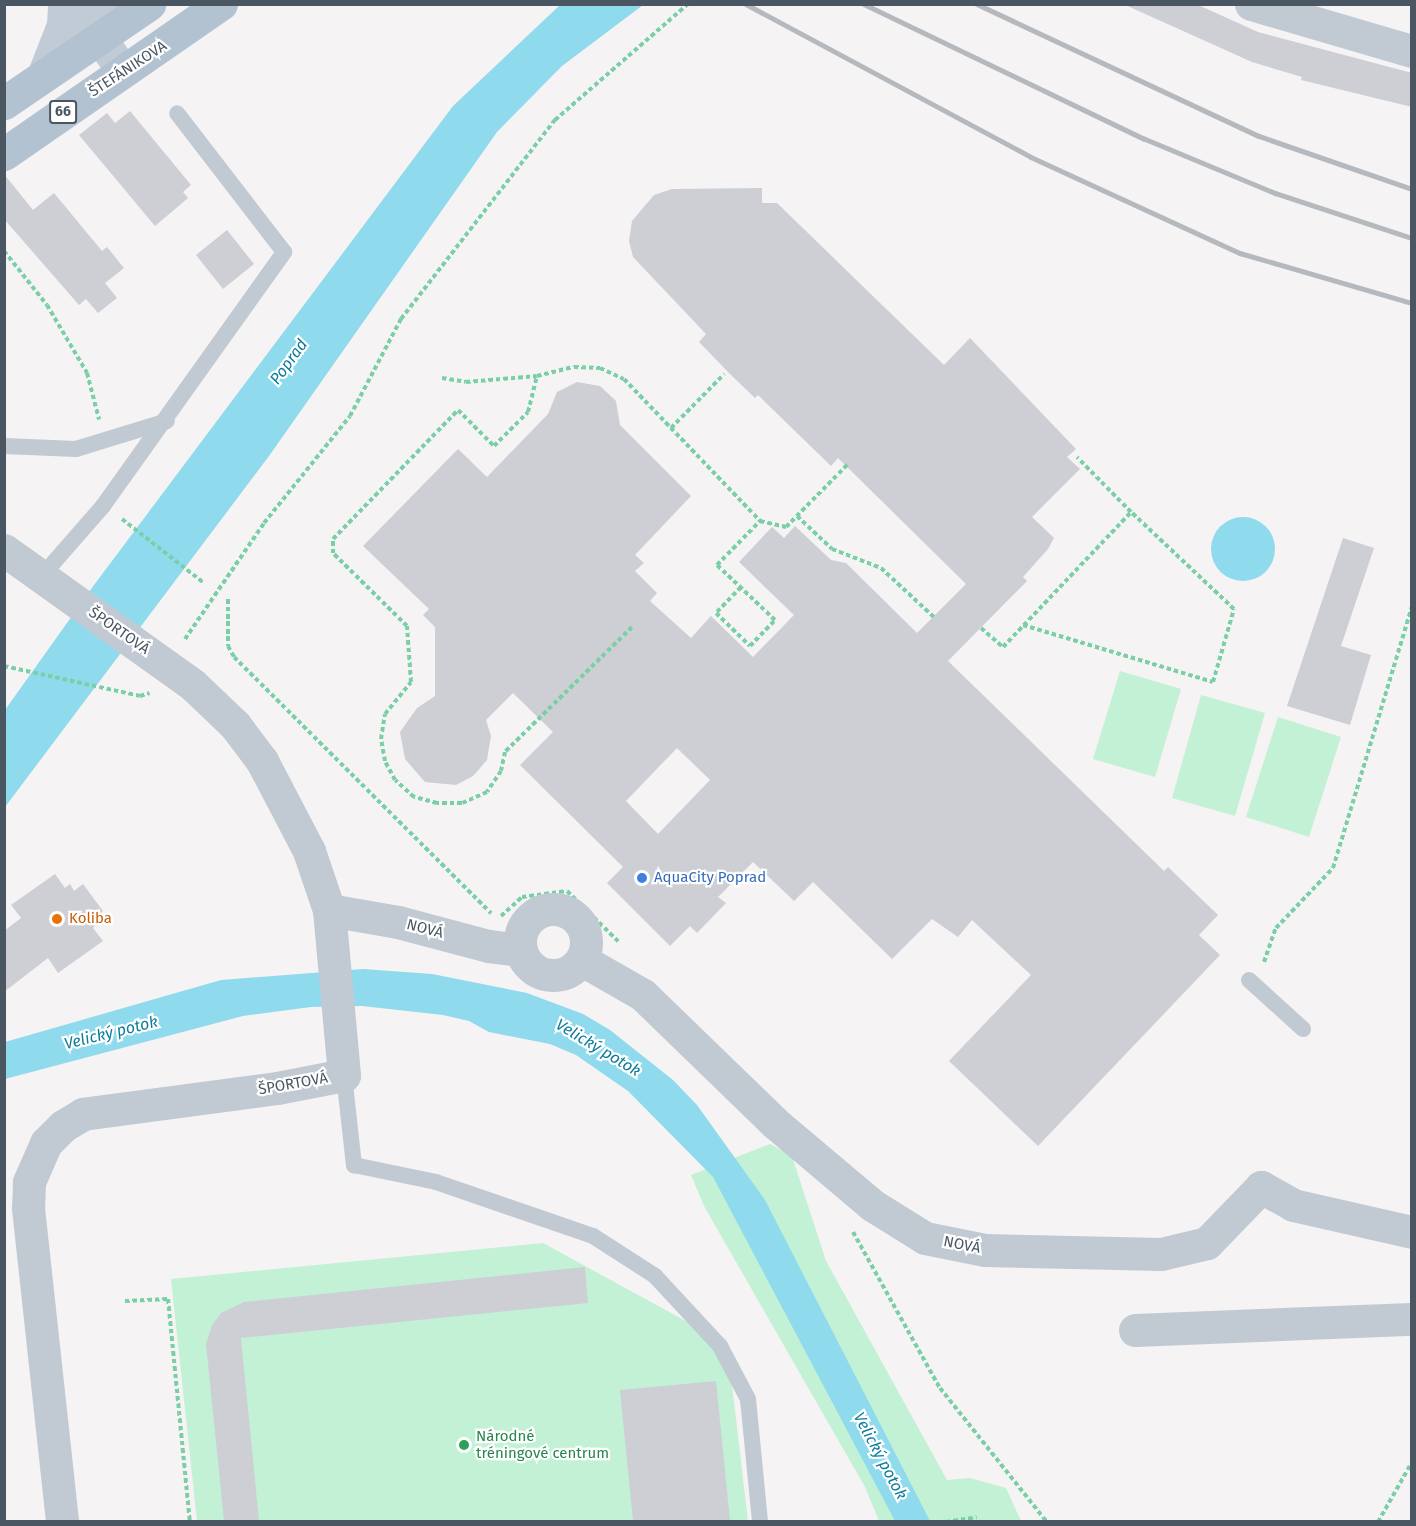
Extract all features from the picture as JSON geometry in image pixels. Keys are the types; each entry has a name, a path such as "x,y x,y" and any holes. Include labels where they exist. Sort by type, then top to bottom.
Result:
{"main road":[{"name":"ŠTEFÁNIKOVA","path":"4,154 122,70 184,33 221,4"},
{"path":"4,103 98,36 146,6"}],"street":[{"path":"43,76 63,25 64,4"},
{"path":"77,4 122,70"},
{"path":"105,4 146,6"},
{"path":"1251,4 1412,51"},
{"name":"ŠPORTOVÁ","path":"4,550 47,581 171,652 262,760 309,850 329,910 344,1075 277,1088 82,1114 63,1126 46,1143 29,1182 28,1208 62,1521"},
{"path":"551,909 572,914 585,930 587,940 582,960 565,973 544,974 534,969 521,950 520,937 530,918 551,909"},
{"name":"NOVÁ","path":"329,910 398,922 488,946 521,950"},
{"name":"NOVÁ","path":"582,960 643,995 775,1123 872,1205 926,1238 985,1250 1161,1254 1207,1243 1261,1187 1293,1205 1412,1232"},
{"path":"1135,1330 1412,1319"}],"lane":[{"path":"47,581 167,421 284,252 177,113"},
{"path":"4,446 76,449 167,421"},
{"path":"1249,980 1303,1029"},
{"path":"344,1075 354,1165 436,1182 593,1236 662,1283 720,1346 748,1398 760,1521"}],"path":[{"path":"171,652 264,523 350,416 401,319 555,120 688,4"},
{"path":"4,251 47,305 87,373 105,440"},
{"path":"442,378 466,382 537,376 574,367 600,368 624,379 760,521 786,526 849,463"},
{"path":"671,428 724,374"},
{"path":"537,376 528,412 494,446 458,410 333,539 333,553 407,626 411,682 385,714 381,739 385,761 395,780 414,797 437,803 462,803 487,792 501,771 505,752 632,627"},
{"path":"1023,626 1213,682 1234,609 1131,512 1077,457"},
{"path":"981,628 1003,647 1131,512"},
{"path":"797,516 832,549 881,568 934,617"},
{"path":"741,587 716,613 750,646 775,620 741,587 717,565 760,521"},
{"path":"126,522 204,583"},
{"path":"228,599 228,646 234,657 497,919 522,897 567,891 626,948"},
{"path":"1262,966 1276,928 1333,868 1412,607"},
{"path":"4,666 140,696"},
{"path":"848,1221 866,1261 940,1388 1047,1521"},
{"path":"124,1301 168,1299 190,1521"},
{"path":"1378,1521 1412,1462"},
{"path":"946,1521 977,1517"}],"green space":[{"path":"1120,671 1181,689 1155,777 1093,759"},
{"path":"1201,695 1265,713 1235,816 1172,798"},
{"path":"1278,717 1341,737 1309,837 1246,817"},
{"path":"770,1144 792,1156 826,1261 947,1480 970,1478 1006,1488 1021,1521 879,1521 865,1487 704,1206 691,1175"},
{"name":"Národné tréningové centrum","path":"543,1243 693,1325 730,1368 748,1521 197,1521 171,1279"}],"water":[{"name":"Poprad","path":"560,5 643,5 562,66 497,132 269,456 5,807 5,710 94,585 453,106"},
{"path":"1237,517 1249,517 1266,526 1273,537 1275,549 1273,561 1266,572 1249,581 1237,581 1225,576 1216,567 1211,555 1211,543 1216,531 1225,522"},
{"name":"Velický potok","path":"363,969 432,974 527,993 583,1014 610,1030 673,1080 697,1105 765,1200 930,1521 895,1521 713,1177 628,1091 576,1055 550,1044 489,1032 469,1021 443,1015 362,1006 311,1007 243,1016 5,1079 5,1042 221,980"}],"building":[{"path":"1123,4 1196,4 1258,32 1412,73 1412,107 1301,80 1302,77 1252,62"},
{"path":"130,111 191,185 183,192 188,198 155,226 79,135 107,113 115,123"},
{"path":"4,174 33,210 54,193 102,251 107,247 124,268 105,283 117,298 98,313 86,299 79,305 4,219"},
{"path":"762,188 762,203 777,203 944,365 970,338 1076,449 1067,457 1080,469 1032,517 1054,538 1048,549 1023,577 1027,581 948,661 1164,871 1168,867 1218,915 1199,935 1220,955 1038,1146 949,1061 1031,975 972,920 958,937 932,919 892,959 813,882 794,901 753,862 718,897 726,903 697,933 690,926 670,946 607,883 623,867 520,765 553,732 513,693 486,720 491,736 487,760 473,776 456,785 425,782 405,759 400,732 417,708 435,696 435,627 423,615 429,609 363,546 458,449 487,477 548,414 557,392 577,382 600,386 616,401 620,425 691,496 635,555 644,563 635,571 657,593 650,601 691,638 711,616 753,657 794,615 739,562 772,527 784,538 795,526 831,560 846,563 917,633 966,584 838,458 831,466 758,395 755,398 730,374 699,342 706,334 633,257 629,241 632,221 654,195 672,189","holes":["677,748 710,780 658,834 626,801"]},
{"path":"227,230 254,264 223,289 196,255"},
{"path":"1343,538 1374,548 1341,646 1371,655 1350,725 1287,706"},
{"path":"55,874 65,888 70,884 74,891 83,884 103,911 93,919 97,924 93,928 103,941 58,973 48,958 4,992 4,931 21,918 11,905"},
{"path":"585,1267 588,1303 241,1338 259,1521 224,1521 206,1344 212,1325 221,1313 244,1302"},
{"path":"716,1381 730,1521 633,1521 620,1390"}],"railway":[{"path":"746,4 1031,157 1240,253 1412,303"},
{"path":"864,4 1143,138 1275,193 1412,238"},
{"path":"977,4 1259,136 1412,189"}],"place":[{"name":"AquaCity Poprad","path":"642,878"},
{"name":"Koliba","path":"57,919"},
{"name":"Národné tréningové centrum","path":"464,1445"}]}
